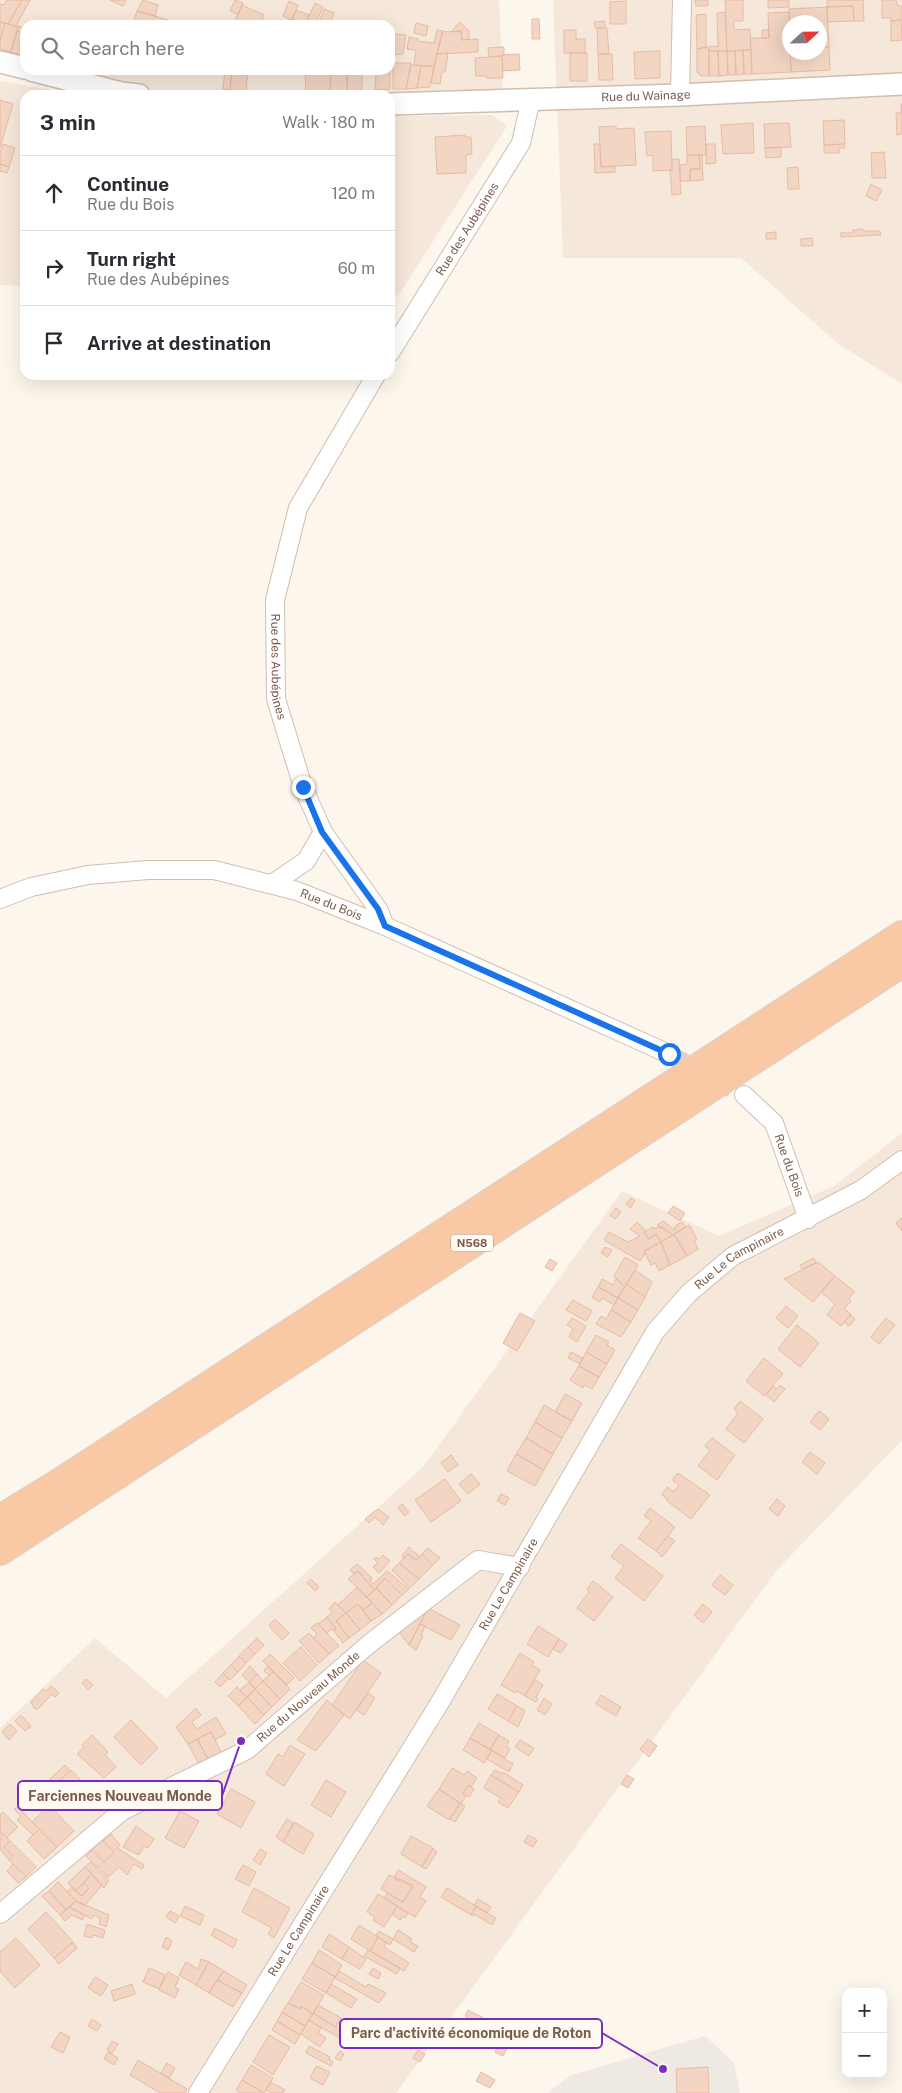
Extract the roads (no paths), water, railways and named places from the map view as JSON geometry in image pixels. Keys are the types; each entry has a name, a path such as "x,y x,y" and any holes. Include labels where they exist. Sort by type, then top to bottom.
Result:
{"highway":[{"name":"N568","path":"0,1519 59,1484 902,935"},
{"name":"N568","path":"0,1551 902,963"}],"street":[{"path":"680,95 682,0"},
{"path":"0,62 20,67"},
{"path":"51,75 109,90"},
{"name":"Rue du Wainage","path":"395,104 680,95 902,84"},
{"name":"Rue des Aubépines","path":"395,345 521,143 531,99"},
{"name":"Rue des Aubépines","path":"373,380 298,508 275,600 276,699 303,787 322,832 378,909 385,926"},
{"path":"272,884 306,861 322,832"},
{"name":"Rue du Bois","path":"0,899 31,887 88,875 148,870 214,870 297,891 385,926 669,1054"},
{"name":"Rue du Bois","path":"744,1095 774,1123 808,1219"},
{"name":"Rue Le Campinaire","path":"198,2093 439,1704 655,1332 689,1293 732,1256 808,1219 861,1190 902,1160"},
{"name":"Rue du Nouveau Monde","path":"0,1914 122,1811 247,1750 369,1644 478,1560 520,1567"}],"tunnel":[{"path":"669,1054 744,1095"}],"place":[{"name":"Farciennes Nouveau Monde","path":"241,1741"},
{"name":"Parc d'activité économique de Roton","path":"663,2069"}]}
